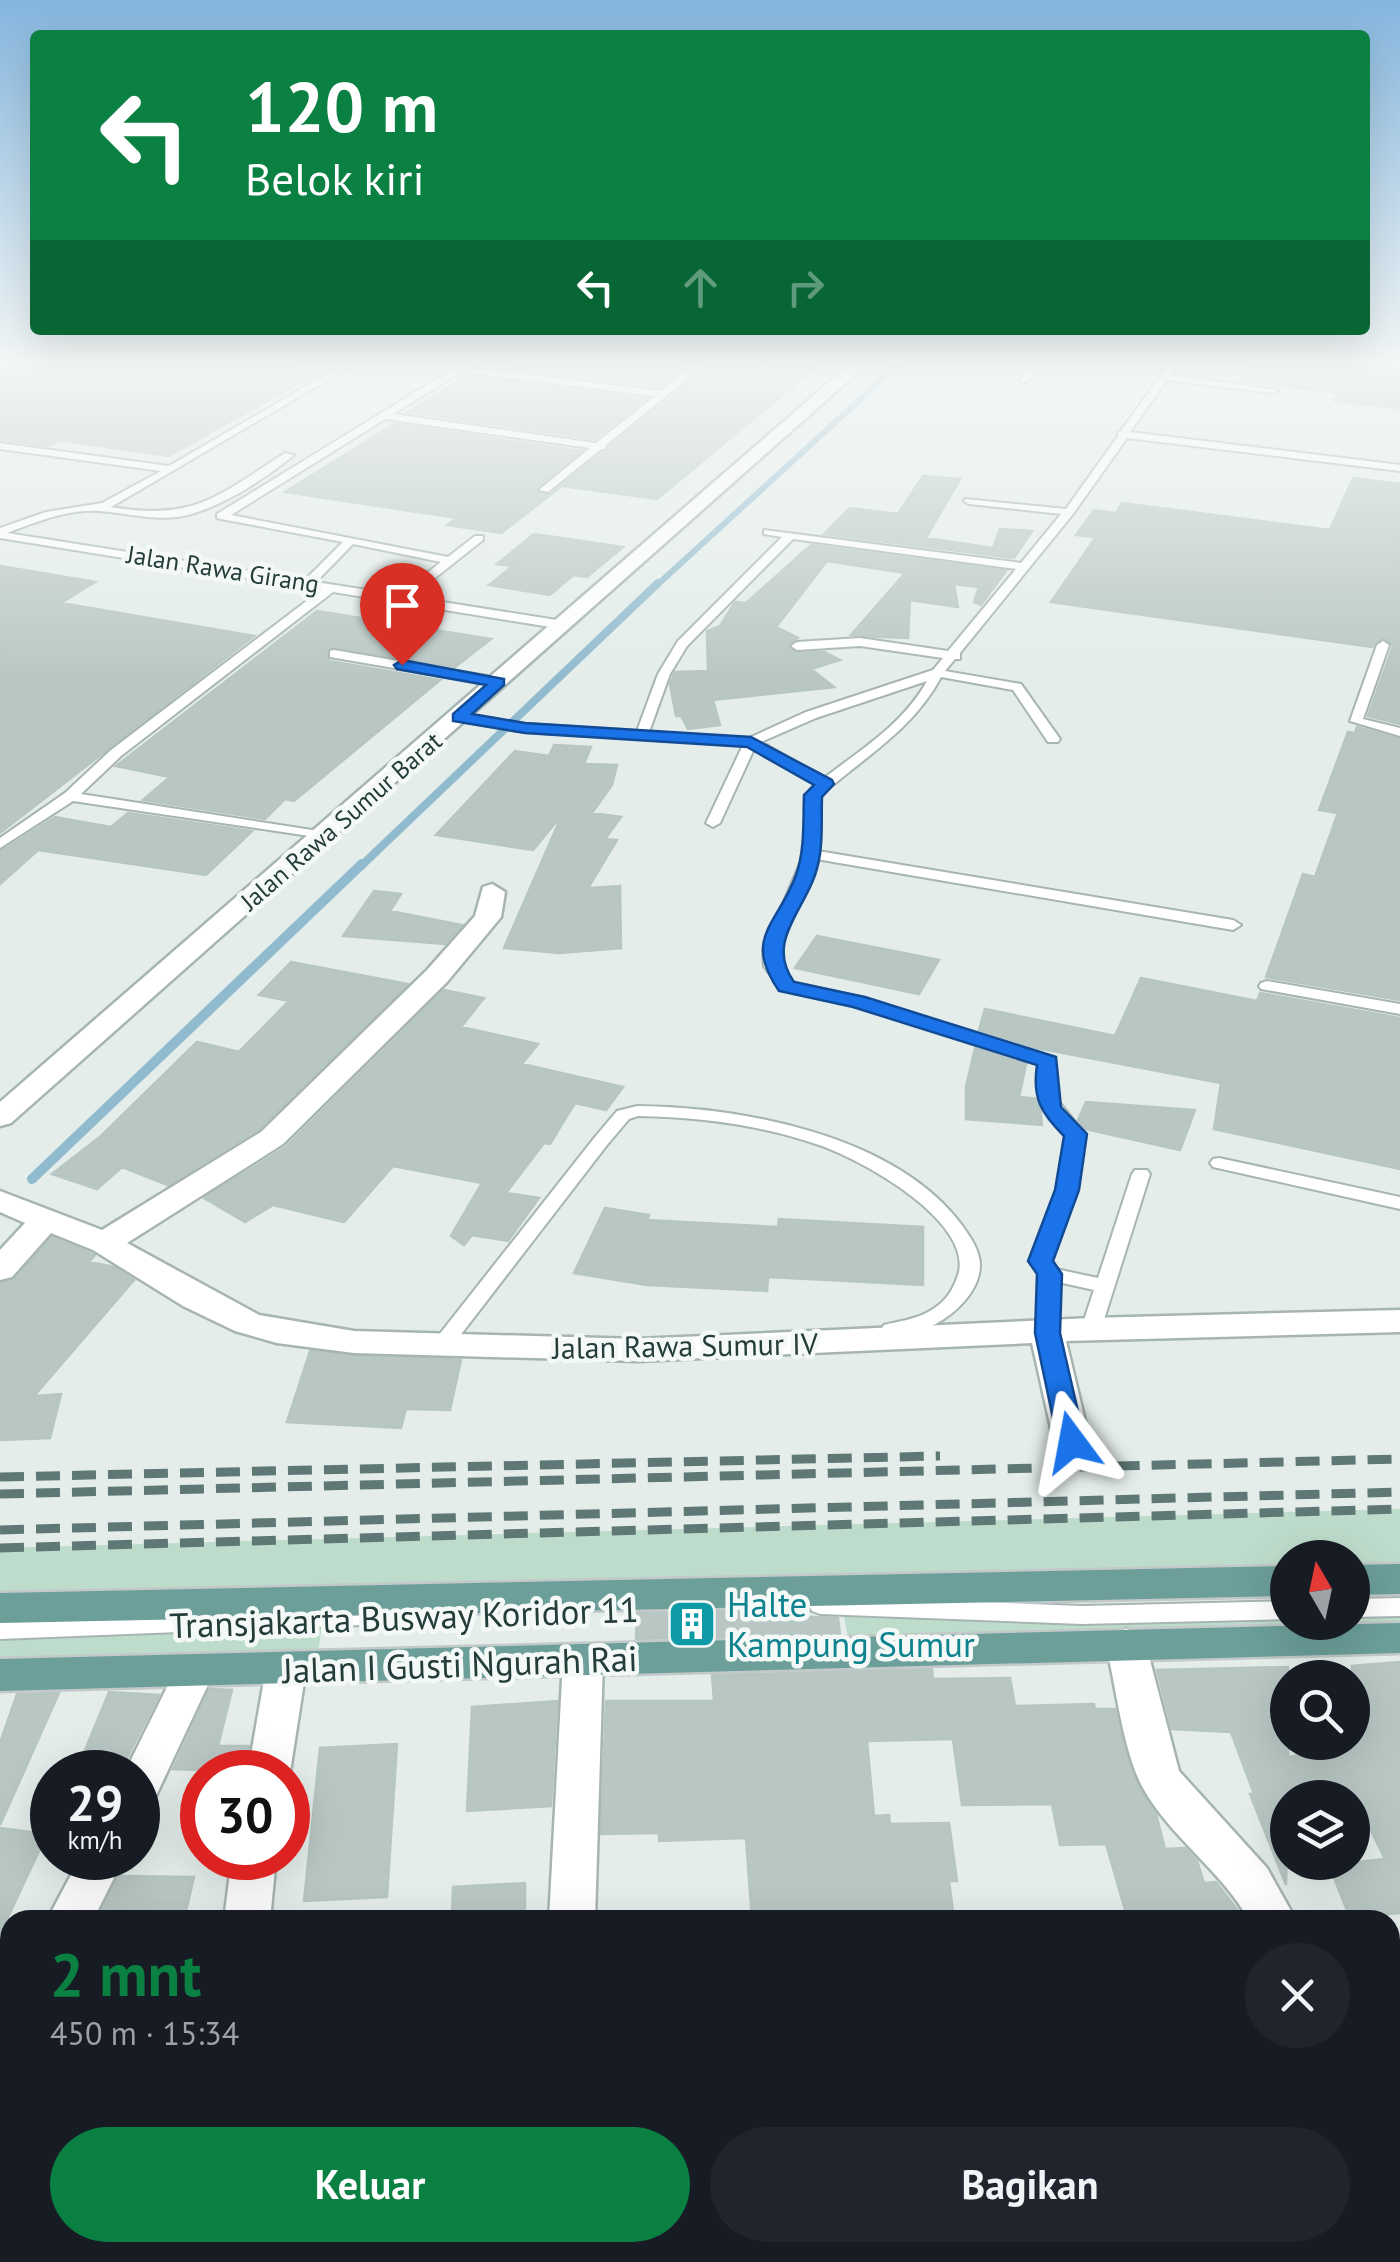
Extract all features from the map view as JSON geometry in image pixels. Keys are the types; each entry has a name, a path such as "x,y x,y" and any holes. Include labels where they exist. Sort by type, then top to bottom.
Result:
{"main road":[{"path":"1370,1580 1400,1579"},
{"name":"Jalan I Gusti Ngurah Rai","path":"0,1608 1270,1581"},
{"name":"Jalan I Gusti Ngurah Rai","path":"0,1675 1400,1638"}],"street":[{"name":"Jalan Rawa Sumur Barat","path":"3,1111 325,836 739,470"},
{"path":"104,1242 272,1138 436,976 488,917 492,892"},
{"name":"Jalan Rawa Sumur IV","path":"0,1201 104,1242 194,1298 277,1332 354,1342 638,1350 1091,1329 1400,1322"},
{"path":"0,1270 46,1219"},
{"path":"1048,1333 1072,1442"},
{"path":"1126,1646 1159,1778 1186,1814 1251,1882 1266,1910"},
{"path":"572,1910 583,1661"},
{"path":"273,1750 286,1669"},
{"path":"157,1750 194,1672"},
{"path":"75,1910 91,1880"},
{"path":"248,1910 252,1880"}],"lane":[{"path":"97,508 171,470"},
{"path":"0,534 46,515 97,508 144,517 180,517 199,512 266,470"},
{"path":"297,470 221,516 451,561"},
{"path":"544,490 572,470"},
{"path":"713,823 751,742 812,715 937,673 956,656 1070,512 1098,470"},
{"path":"969,500 1070,512"},
{"path":"768,532 1024,567"},
{"name":"Jalan Rawa Girang","path":"0,534 564,624"},
{"path":"642,734 664,674 682,644 790,536"},
{"path":"403,598 479,538"},
{"path":"309,583 351,540"},
{"path":"0,844 70,796 116,753 332,586"},
{"path":"797,646 860,642 956,656"},
{"path":"1383,645 1356,721 1400,732"},
{"path":"334,654 499,682"},
{"path":"937,673 1017,687 1053,738"},
{"path":"937,673 924,702 878,747 813,795 811,854 805,877 774,936 772,966 787,986 857,1001 1048,1061 1045,1084 1050,1109 1076,1134 1067,1190 1042,1252 1042,1265 1049,1274 1048,1333"},
{"path":"459,717 525,728 751,742 825,784"},
{"path":"70,796 325,836"},
{"path":"811,854 1233,924"},
{"path":"1267,986 1400,1010"},
{"path":"442,1344 624,1115 654,1110 827,1141 915,1188 962,1238 972,1265 960,1296 926,1324 801,1345"},
{"path":"1219,1163 1400,1204"},
{"path":"1091,1329 1142,1174"},
{"path":"1049,1274 1105,1286"},
{"name":"Transjakarta Busway Koridor 11","path":"0,1630 495,1610 828,1604 1082,1615 1270,1610"},
{"path":"1370,1608 1400,1607"}],"green space":[{"path":"1400,1509 1400,1579 1370,1580 1370,1540 1270,1540 1270,1581 0,1609 0,1548"},
{"path":"842,1606 1270,1610 1270,1640 1327,1640 851,1653"},
{"path":"1400,1607 1400,1638 1370,1639 1370,1608"},
{"path":"323,1618 316,1668 0,1675 0,1629"}],"building":[{"path":"321,470 559,470 535,489 550,495 581,470 693,470 657,499 562,486 501,533 447,525 457,518 285,492"},
{"path":"923,476 960,479 926,538 993,548 1000,529 1032,531 1014,558 824,534 850,508 898,514"},
{"path":"1353,478 1400,484 1400,724 1368,716 1393,646 1385,638 1372,647 1051,602 1096,537 1076,535 1094,510 1116,513 1122,503 1330,530"},
{"path":"534,534 623,547 587,577 573,575 550,595 489,585 513,566 497,564"},
{"path":"811,545 1006,571 981,605 974,602 979,587 954,584 958,607 910,600 908,638 880,637 851,635 905,573 827,561 776,627 798,638 787,645 795,653 824,652 840,660 811,669 834,687 713,700 720,725 688,729 681,716 676,716 670,684 675,672 708,671 707,631 720,626 735,602 746,603"},
{"path":"0,566 95,582 61,603 254,636 0,833"},
{"path":"317,611 491,639 455,667 327,649 329,661 440,680 294,801 285,799 265,819 143,800 170,777 116,766"},
{"path":"1357,727 1400,739 1400,1000 1266,977 1303,874 1315,877 1338,813 1319,810 1348,732 1355,733"},
{"path":"554,745 591,747 584,764 617,765 612,785 592,813 621,817 605,839 617,840 588,888 620,886 621,948 559,953 504,948 562,815 533,850 436,835 515,751 549,756"},
{"path":"128,813 252,831 206,875 38,850 0,884 0,852 55,817 111,827"},
{"path":"374,891 401,894 390,911 462,925 445,944 343,936"},
{"path":"817,936 939,960 919,994 795,968"},
{"path":"291,962 408,984 259,1129 168,1185 122,1167 97,1189 52,1174 101,1136 197,1042 239,1052 289,1001 259,995"},
{"path":"1141,978 1257,1001 1260,993 1400,1018 1400,1169 1214,1129 1221,1083 1037,1048 979,1030 985,1009 1115,1036"},
{"path":"444,990 484,998 461,1027 538,1044 522,1064 623,1087 606,1110 575,1103 550,1144 544,1143 506,1193 539,1198 508,1241 472,1235 464,1245 451,1236 482,1183 393,1166 344,1222 273,1205 245,1222 204,1198 286,1147"},
{"path":"975,1048 1026,1064 1019,1097 1039,1099 1042,1125 966,1119 966,1087"},
{"path":"1086,1102 1195,1110 1180,1150 1085,1129 1078,1120"},
{"path":"605,1208 649,1215 647,1220 778,1227 779,1219 923,1227 923,1285 768,1277 767,1291 647,1285 574,1273"},
{"path":"52,1237 95,1255 89,1262 114,1267 134,1280 34,1396 61,1394 50,1438 0,1440 0,1283 15,1279"},
{"path":"310,1351 461,1360 450,1410 406,1409 401,1428 287,1422"},
{"name":"Halte Kampung Sumur","path":"789,1610 789,1616 838,1618 840,1634 636,1639 637,1613"},
{"path":"1400,1662 1400,1910 1347,1910 1335,1880 1370,1880 1370,1861 1385,1859 1370,1828 1370,1780 1270,1780 1270,1845 1231,1732 1172,1729 1157,1670 1270,1667 1270,1760 1370,1760 1370,1664"},
{"path":"932,1669 933,1679 1010,1678 1015,1706 1094,1704 1095,1709 1115,1709 1133,1774 1156,1814 1165,1849 1185,1848 1197,1861 1204,1883 1216,1882 1237,1910 1125,1910 1106,1844 1060,1845 1052,1804 962,1805 953,1739 867,1741 874,1816 889,1815 890,1824 949,1823 957,1881 949,1881 953,1910 751,1910 746,1838 659,1841 659,1833 601,1834 606,1701 714,1701 712,1675"},
{"path":"210,1689 232,1690 218,1746 249,1746 248,1750 182,1750"},
{"path":"109,1692 159,1695 131,1750 85,1750"},
{"path":"59,1693 34,1750 30,1750 0,1825 0,1743 17,1694"},
{"path":"557,1701 551,1806 467,1811 472,1707"},
{"path":"397,1744 387,1897 304,1901 306,1880 310,1880 320,1748"},
{"path":"0,1828 30,1832 30,1870 11,1910 0,1910"},
{"path":"160,1877 193,1880 186,1910 102,1910 117,1880 160,1880"},
{"path":"525,1883 525,1910 452,1910 453,1887"}],"waterway":[{"path":"656,586 783,470"},
{"path":"360,867 658,583"},
{"path":"32,1179 362,864"}],"railway":[{"path":"0,1477 940,1456"},
{"path":"0,1494 1400,1459"},
{"path":"0,1530 1400,1492"},
{"path":"0,1548 1400,1509"}],"place":[{"name":"Halte Kampung Sumur","path":"692,1624"}],"route":[{"path":"402,665 499,682 459,717 525,728 751,742 825,784 813,795 811,854 805,877 774,936 772,966 787,986 857,1001 1048,1061 1045,1084 1050,1109 1076,1134 1067,1190 1040,1261 1049,1274 1048,1333 1072,1442"}]}
